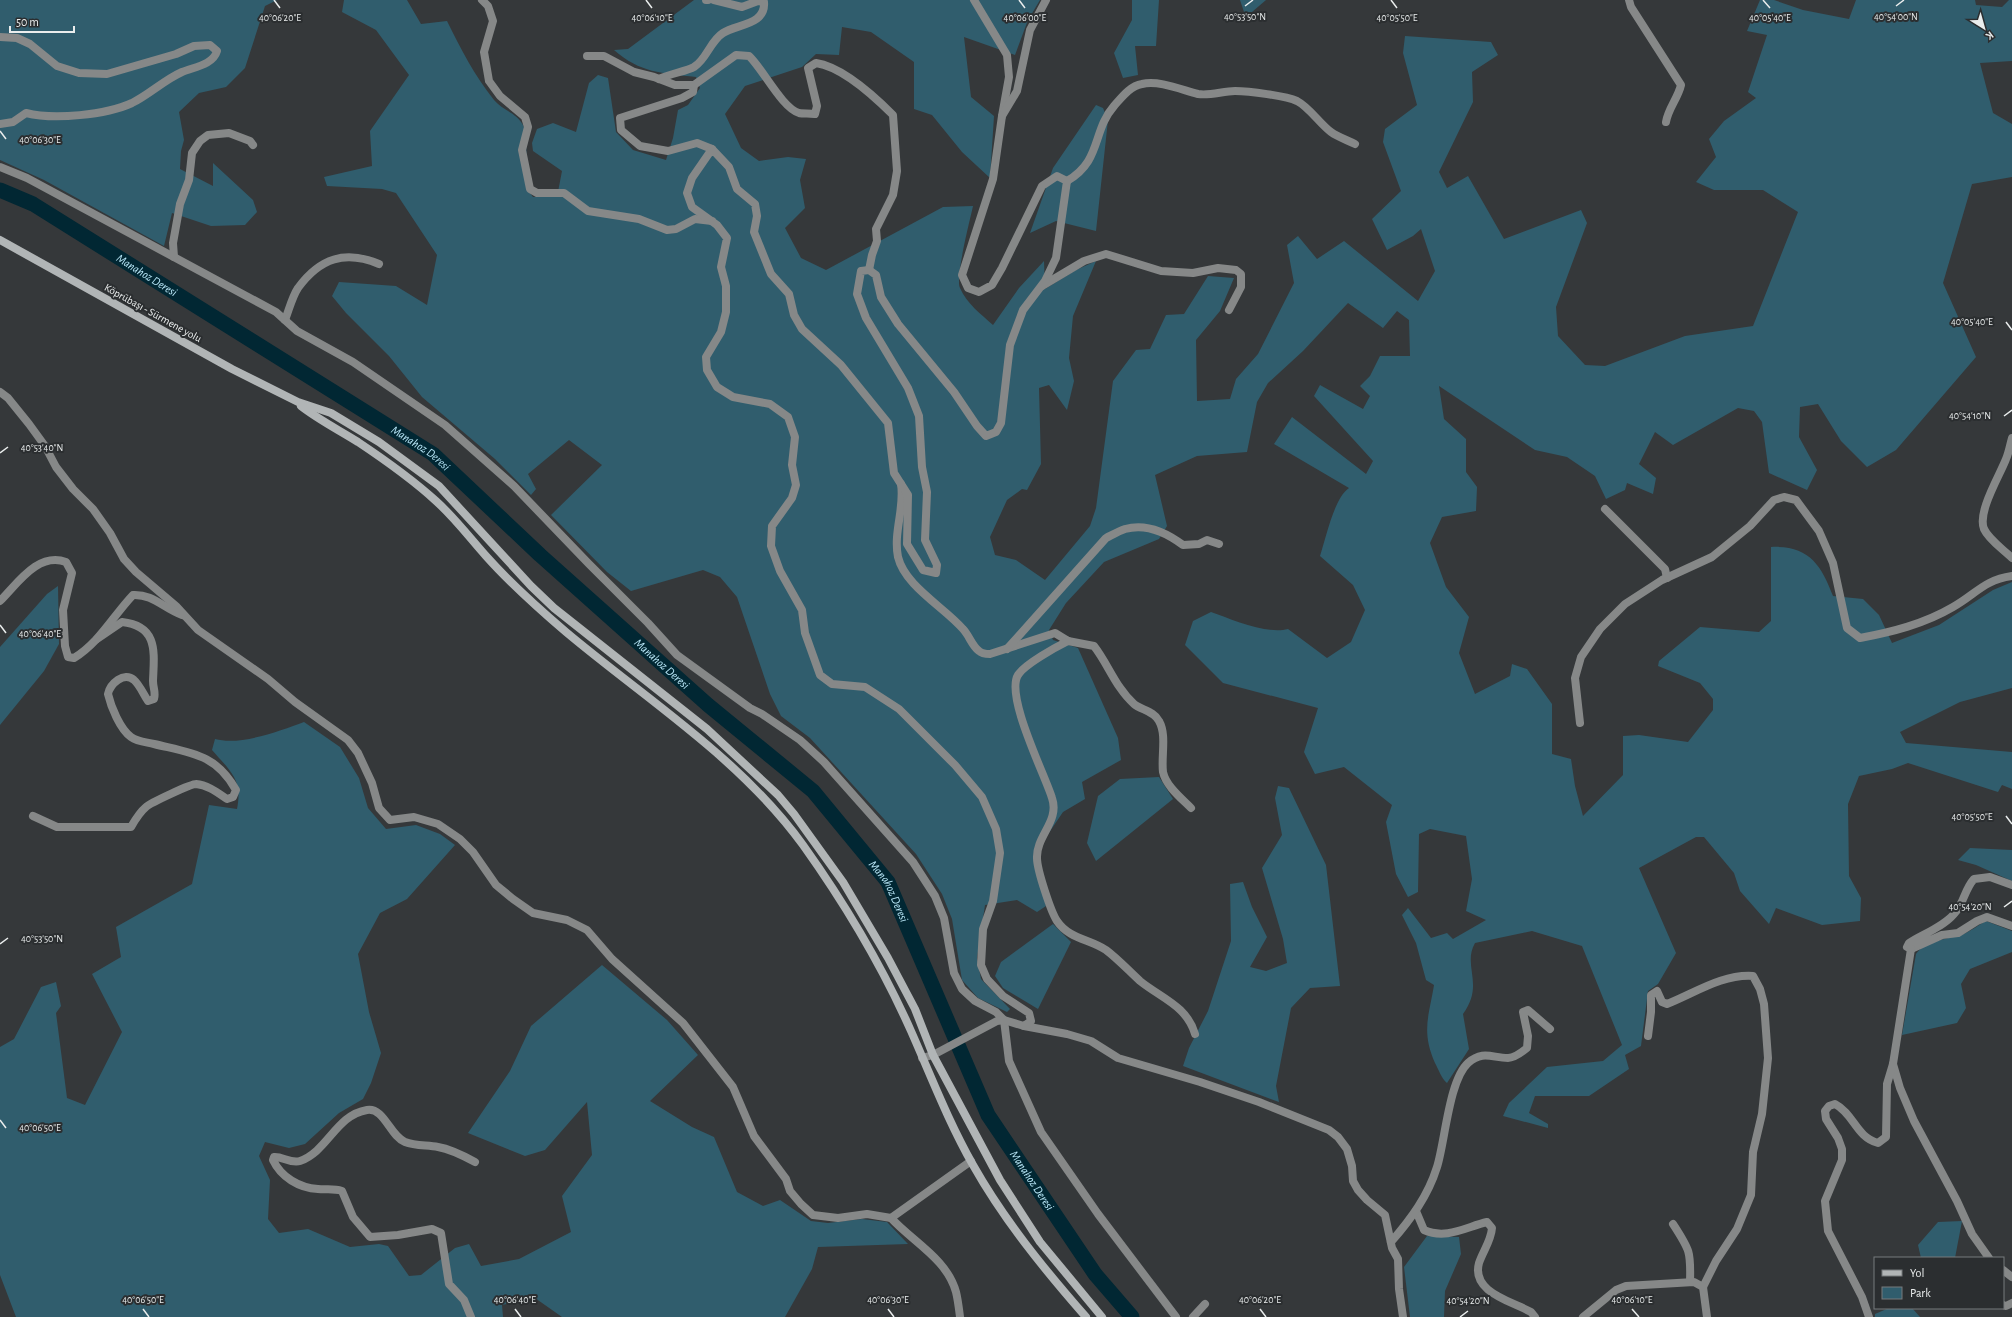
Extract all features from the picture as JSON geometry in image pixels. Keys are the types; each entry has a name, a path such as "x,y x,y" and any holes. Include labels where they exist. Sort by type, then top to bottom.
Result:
{"main road":[{"name":"Köprübaşı - Sürmene yolu","path":"0,240 232,369 298,402"},
{"path":"298,402 331,413 403,458 439,486 531,586 554,608 707,729 778,795 794,814 843,882 885,952 915,1009 933,1055 1000,1180 1016,1206 1040,1242 1102,1317"},
{"path":"298,402 317,418 393,466 437,502 462,526 490,560 537,607 700,738 759,792 803,845 869,949 910,1029 922,1058 971,1161 1012,1227 1086,1317"}],"street":[{"path":"482,0 488,6 493,21 484,52 489,81 500,96 525,117 528,127 522,150 530,189 537,193 564,193 588,211 638,219 667,230 676,229 695,219 712,221"},
{"path":"659,79 697,65 701,62 715,39 728,30 752,23 761,14 764,6 764,2 758,1 742,7 714,0"},
{"path":"974,0 1007,55 1009,77 993,179 962,275 968,288 979,292 992,285 1002,268 1042,186 1057,176 1067,181"},
{"path":"1002,116 1017,91 1030,30 1046,0"},
{"path":"1629,0 1631,7 1681,85 1679,93 1667,115 1666,122"},
{"path":"0,38 17,38 24,41 42,52 57,66 79,73 107,74 176,54 194,46 210,45 217,51 216,56 208,62 181,72 131,103 101,112 70,115 37,116 26,113 13,122 0,124"},
{"path":"587,56 604,56 634,72 675,85 694,85 736,55 749,56 759,65 783,100 798,112 814,114 817,106 808,68 816,63 821,64 851,79 893,115 897,171 893,195 876,229 877,241 869,270"},
{"path":"1067,181 1078,175 1087,165 1095,149 1106,116 1127,92 1136,85 1144,83 1174,86 1200,94 1235,91 1290,98 1300,102 1332,132 1355,144"},
{"path":"694,85 693,92 682,98 620,118 620,130 640,146 668,151 697,143 712,149 729,167 738,189 755,204 757,216 754,232 771,274 789,294 794,315 802,329 841,365 888,423 894,473 908,495 907,544 923,570 936,573 937,564 925,540 927,492 922,467 918,416 908,388 866,318 857,294 861,271 869,270 876,275 880,297 898,324 954,392 977,426 986,436 996,432 1001,423 1010,345 1023,310 1042,286 1056,258 1067,181"},
{"path":"174,257 173,243 180,204 189,180 192,153 200,141 208,135 229,133 250,141 253,145"},
{"path":"712,149 692,178 686,193 692,208 717,225 727,238 721,267 726,286 726,312 721,332 706,357 707,370 717,388 733,397 770,404 788,417 795,437 792,465 796,485 792,498 772,526 771,546 780,571 802,610 805,633 820,675 832,684 865,687 899,709 955,765 982,797 996,829 1000,853 993,901 983,929 981,965 987,979 1003,996 1029,1013 1031,1021 1024,1026"},
{"path":"0,167 27,178 276,312 297,331 353,362 445,425 514,486 648,623 677,655 750,708 762,714 800,740 824,762 913,862 935,896 944,918 954,973 962,989 975,1001 996,1012 1000,1020 1009,1061 1041,1132 1098,1214 1176,1317"},
{"path":"1042,286 1084,261 1106,254 1161,271 1193,273 1218,268 1236,270 1241,274 1241,287 1229,310"},
{"path":"285,320 298,289 316,270 337,257 349,256 364,258 379,264"},
{"path":"0,392 29,424 45,446 56,467 73,489 93,509 110,533 124,559 198,630 262,674 295,702 348,740 358,753 372,783 379,808 390,820 414,817 438,824 460,839 473,852 496,885 513,899 533,913 567,920 587,930 612,959 683,1024 733,1088 754,1136 786,1180 790,1191 801,1204 813,1215 838,1218 867,1214 891,1218 902,1230 923,1246 943,1267 956,1291 960,1317"},
{"path":"2012,438 2006,459 1996,479 1984,514 1984,528 1990,537 2012,558"},
{"path":"901,484 903,498 897,547 899,558 905,573 913,584 964,629 977,650 990,654 1056,633 1068,641 1094,646 1116,682 1134,704 1159,720 1162,731 1164,773 1176,792 1191,808"},
{"path":"1580,723 1575,678 1580,657 1600,629 1626,604 1667,578 1712,557 1732,542 1774,500 1784,497 1796,500 1820,532 1833,563 1847,628 1860,638 1881,634 1927,621 1954,607 1993,580 2012,576"},
{"path":"1605,509 1665,569 1667,578"},
{"path":"1006,650 1106,538 1126,529 1152,528 1172,537 1183,545 1199,544 1207,540 1219,544"},
{"path":"0,601 24,574 44,562 57,559 66,562 72,573 63,610 65,646 68,657 74,658 84,652 97,639 133,595 144,594 172,611 185,616"},
{"path":"33,816 57,827 130,827 145,807 175,794 183,787 194,783 204,785 227,799 233,797 236,790 230,779 215,763 196,754 141,742 130,736 116,716 108,694 113,683 119,679 129,678 134,680 148,701 154,699 154,645 142,629 133,623 122,622 97,639"},
{"path":"1068,641 1043,655 1018,675 1015,692 1032,749 1053,800 1054,814 1044,834 1037,858 1045,889 1057,922 1073,936 1106,950 1141,981 1180,1009 1191,1022 1194,1034"},
{"path":"1911,949 1907,947 1909,943 1954,914 1962,903 1967,887 1974,879 1990,878 2012,885"},
{"path":"1911,949 1942,935 1958,933 1976,920 1987,917 2012,926"},
{"path":"1869,1317 1862,1297 1828,1231 1825,1201 1842,1160 1842,1150 1838,1138 1826,1119 1825,1111 1829,1106 1835,1104 1843,1108 1868,1141 1878,1143 1886,1137 1887,1084 1892,1064 1911,949"},
{"path":"1648,1036 1651,996 1657,991 1662,1002 1667,1004 1700,988 1739,975 1753,976 1760,989 1764,1004 1768,1058 1762,1114 1753,1152 1751,1195 1737,1229 1716,1261 1703,1287 1706,1317"},
{"path":"1391,1242 1416,1211 1428,1191 1437,1167 1453,1094 1465,1066 1475,1058 1492,1054 1509,1058 1518,1055 1527,1048 1528,1036 1523,1012 1528,1010 1550,1029"},
{"path":"922,1058 933,1055 1000,1020 1091,1040 1118,1058 1200,1082 1259,1102 1329,1130 1338,1137 1347,1149 1352,1166 1353,1181 1358,1190 1367,1200 1385,1215 1391,1242 1398,1259 1399,1289 1403,1317"},
{"path":"1892,1064 1900,1088 1917,1127 1957,1201 1972,1234 1989,1257"},
{"path":"471,1317 464,1300 449,1284 441,1233 432,1229 398,1235 370,1237 353,1216 342,1191 332,1188 319,1190 300,1186 283,1173 273,1160 274,1157 280,1156 288,1160 299,1161 317,1151 348,1117 372,1109 380,1113 389,1128 404,1142 439,1147 475,1162"},
{"path":"891,1218 971,1161"},
{"path":"1416,1211 1424,1230 1433,1234 1450,1233 1487,1222 1492,1228 1491,1236 1479,1264 1478,1277 1485,1289 1527,1309 1535,1317"},
{"path":"1673,1224 1687,1245 1691,1257 1690,1282"},
{"path":"2004,1271 2012,1277"},
{"path":"1583,1317 1616,1290 1626,1286 1690,1282 1703,1287"},
{"path":"1193,1317 1205,1304"}],"green space":[{"path":"0,0 277,0 265,6 245,68 226,87 199,93 179,112 184,140 181,151 180,169 213,186 213,163 253,200 257,212 245,225 211,226 172,213 164,246 44,180 0,160"},
{"path":"344,0 407,0 421,24 447,21 468,62 487,91 497,103 517,117 523,125 525,130 526,146 527,189 533,197 557,197 562,171 533,151 532,143 537,129 553,123 576,132 589,83 598,75 608,78 616,132 633,150 666,160 673,138 678,110 688,105 700,88 696,77 662,73 642,68 624,58 614,50 628,49 694,0 1040,0 1028,20 1015,55 964,37 971,97 994,116 990,178 962,152 932,115 914,109 914,62 871,32 842,27 839,55 816,54 802,67 745,86 725,114 741,148 759,161 788,157 806,159 800,180 805,208 785,228 801,258 826,270 943,207 973,206 961,261 959,282 960,288 966,299 993,325 1019,288 1044,261 1045,289 1076,270 1096,261 1073,316 1069,358 1074,381 1067,410 1049,385 1039,388 1041,464 1027,490 1022,489 1007,500 990,537 995,555 1016,560 1045,580 1090,526 1096,508 1113,381 1136,350 1150,349 1166,315 1184,314 1208,276 1234,278 1220,311 1196,340 1197,401 1230,399 1236,379 1258,354 1294,283 1287,245 1298,236 1317,259 1344,241 1418,301 1435,271 1421,229 1413,236 1387,250 1372,219 1401,191 1383,142 1385,129 1417,105 1403,53 1405,36 1491,42 1498,55 1472,72 1473,102 1439,172 1447,188 1468,176 1504,239 1581,210 1587,223 1556,307 1558,336 1585,365 1605,366 1685,336 1753,326 1798,212 1763,190 1714,190 1696,182 1716,157 1709,139 1724,121 1756,98 1748,92 1767,35 1747,31 1760,0 1774,0 1803,10 1849,19 1856,0 1975,0 1976,5 2002,7 2009,0 2012,0 2012,61 1980,63 1993,113 2012,124 2012,177 1972,184 1943,283 1976,357 1896,450 1867,467 1841,441 1818,404 1800,407 1799,437 1817,470 1807,490 1769,473 1762,422 1754,411 1738,408 1673,445 1655,432 1639,464 1656,478 1653,494 1627,483 1625,490 1606,499 1595,476 1567,457 1535,450 1439,386 1444,419 1466,439 1466,472 1477,487 1476,511 1442,517 1430,543 1446,587 1469,617 1459,653 1475,694 1510,676 1512,664 1527,669 1552,704 1552,754 1571,759 1575,786 1583,816 1623,775 1623,736 1639,735 1688,742 1713,710 1713,699 1700,683 1658,666 1659,661 1700,627 1759,632 1771,621 1771,547 1795,549 1804,553 1818,566 1833,596 1863,599 1879,615 1892,643 1939,625 1993,590 2012,582 2012,688 1960,702 1900,732 1906,743 2012,752 2012,789 2002,785 1998,792 1908,763 1892,769 1859,776 1848,804 1849,876 1861,898 1860,921 1822,925 1776,908 1769,924 1740,891 1734,873 1704,837 1696,837 1639,868 1676,953 1658,984 1648,991 1641,1046 1625,1055 1629,1069 1589,1096 1535,1096 1529,1113 1548,1124 1548,1128 1503,1116 1509,1103 1547,1067 1603,1061 1622,1045 1582,946 1532,931 1475,943 1471,960 1473,984 1472,993 1463,1014 1469,1049 1447,1083 1435,1063 1428,1042 1427,1024 1434,985 1426,980 1416,943 1402,915 1408,908 1431,938 1447,933 1453,939 1486,920 1466,911 1472,879 1466,836 1430,829 1419,834 1418,892 1408,897 1396,874 1386,822 1392,805 1344,767 1315,774 1304,752 1318,708 1223,683 1185,645 1193,621 1211,612 1260,628 1270,630 1288,629 1327,658 1351,642 1365,610 1353,585 1320,556 1335,509 1339,500 1349,488 1274,444 1292,417 1366,474 1373,461 1314,396 1320,385 1363,409 1370,396 1360,386 1370,376 1380,356 1410,356 1409,320 1397,311 1383,328 1348,303 1303,351 1268,383 1257,402 1247,452 1197,456 1155,475 1167,526 1159,539 1104,562 1066,603 1049,630 1053,640 1078,648 1118,738 1121,760 1082,782 1085,799 1063,812 1034,855 1046,906 1037,912 1017,900 985,905 977,958 981,979 1010,1009 1007,1012 978,998 962,980 952,919 942,894 916,854 810,738 781,716 770,694 737,597 720,577 703,570 631,591 607,572 551,515 602,465 569,440 528,474 536,489 531,495 495,459 422,397 389,356 346,313 332,296 339,282 396,286 427,305 437,255 396,193 382,189 327,186 324,177 372,166 370,131 409,75 376,30 342,12"},
{"path":"1132,0 1159,0 1156,46 1135,46 1138,75 1123,78 1114,53 1132,20"},
{"path":"1240,0 1266,0 1252,12 1244,12"},
{"path":"1096,105 1103,108 1108,120 1096,231 1056,221 1030,233 1053,168"},
{"path":"58,586 59,644 44,671 0,725 0,647 47,594"},
{"path":"304,722 340,747 359,778 368,808 386,829 416,825 440,834 455,845 407,899 380,913 358,954 369,1012 381,1053 371,1083 363,1099 339,1113 305,1144 289,1148 265,1142 259,1156 270,1180 268,1219 279,1233 308,1229 350,1247 379,1244 388,1246 409,1276 421,1275 455,1248 469,1244 481,1266 519,1259 571,1232 562,1196 592,1155 587,1102 545,1150 525,1156 468,1133 510,1071 531,1026 602,965 667,1020 698,1055 650,1101 692,1127 714,1137 737,1192 763,1206 780,1200 811,1221 828,1223 862,1219 887,1222 908,1244 818,1247 812,1269 785,1317 562,1317 535,1298 502,1305 503,1317 16,1317 0,1275 0,1047 14,1039 41,987 56,982 61,1006 56,1013 67,1098 85,1105 122,1032 92,974 121,957 116,927 192,884 209,805 237,809 238,790 234,776 212,750 215,739 236,741 248,739 272,733"},
{"path":"1159,777 1173,799 1096,861 1087,843 1098,796 1120,779"},
{"path":"1278,786 1289,788 1326,865 1340,986 1310,988 1291,1008 1276,1086 1279,1102 1183,1066 1189,1048 1208,1011 1231,941 1230,884 1243,882 1252,907 1267,937 1250,967 1266,971 1287,963 1283,939 1262,868 1282,835 1275,798"},
{"path":"1970,848 2012,850 2012,881 1976,865 1958,860"},
{"path":"1986,921 2012,931 2012,952 1970,969 1961,984 1966,1008 1957,1023 1902,1035 1916,954 1931,943 1964,934"},
{"path":"1053,924 1071,942 1038,1009 1003,988 995,976 1001,962"},
{"path":"1962,1221 1955,1257 1921,1257 1918,1245 1938,1222"},
{"path":"1427,1236 1459,1237 1461,1254 1445,1291 1444,1317 1410,1317 1404,1267"},
{"path":"1887,1309 1913,1309 1920,1317 1875,1317 1875,1314"}],"waterway":[{"name":"Manahoz Deresi","path":"0,190 33,204 433,454 540,555 708,705 813,791 888,882 988,1115 1095,1274 1132,1317"}]}
